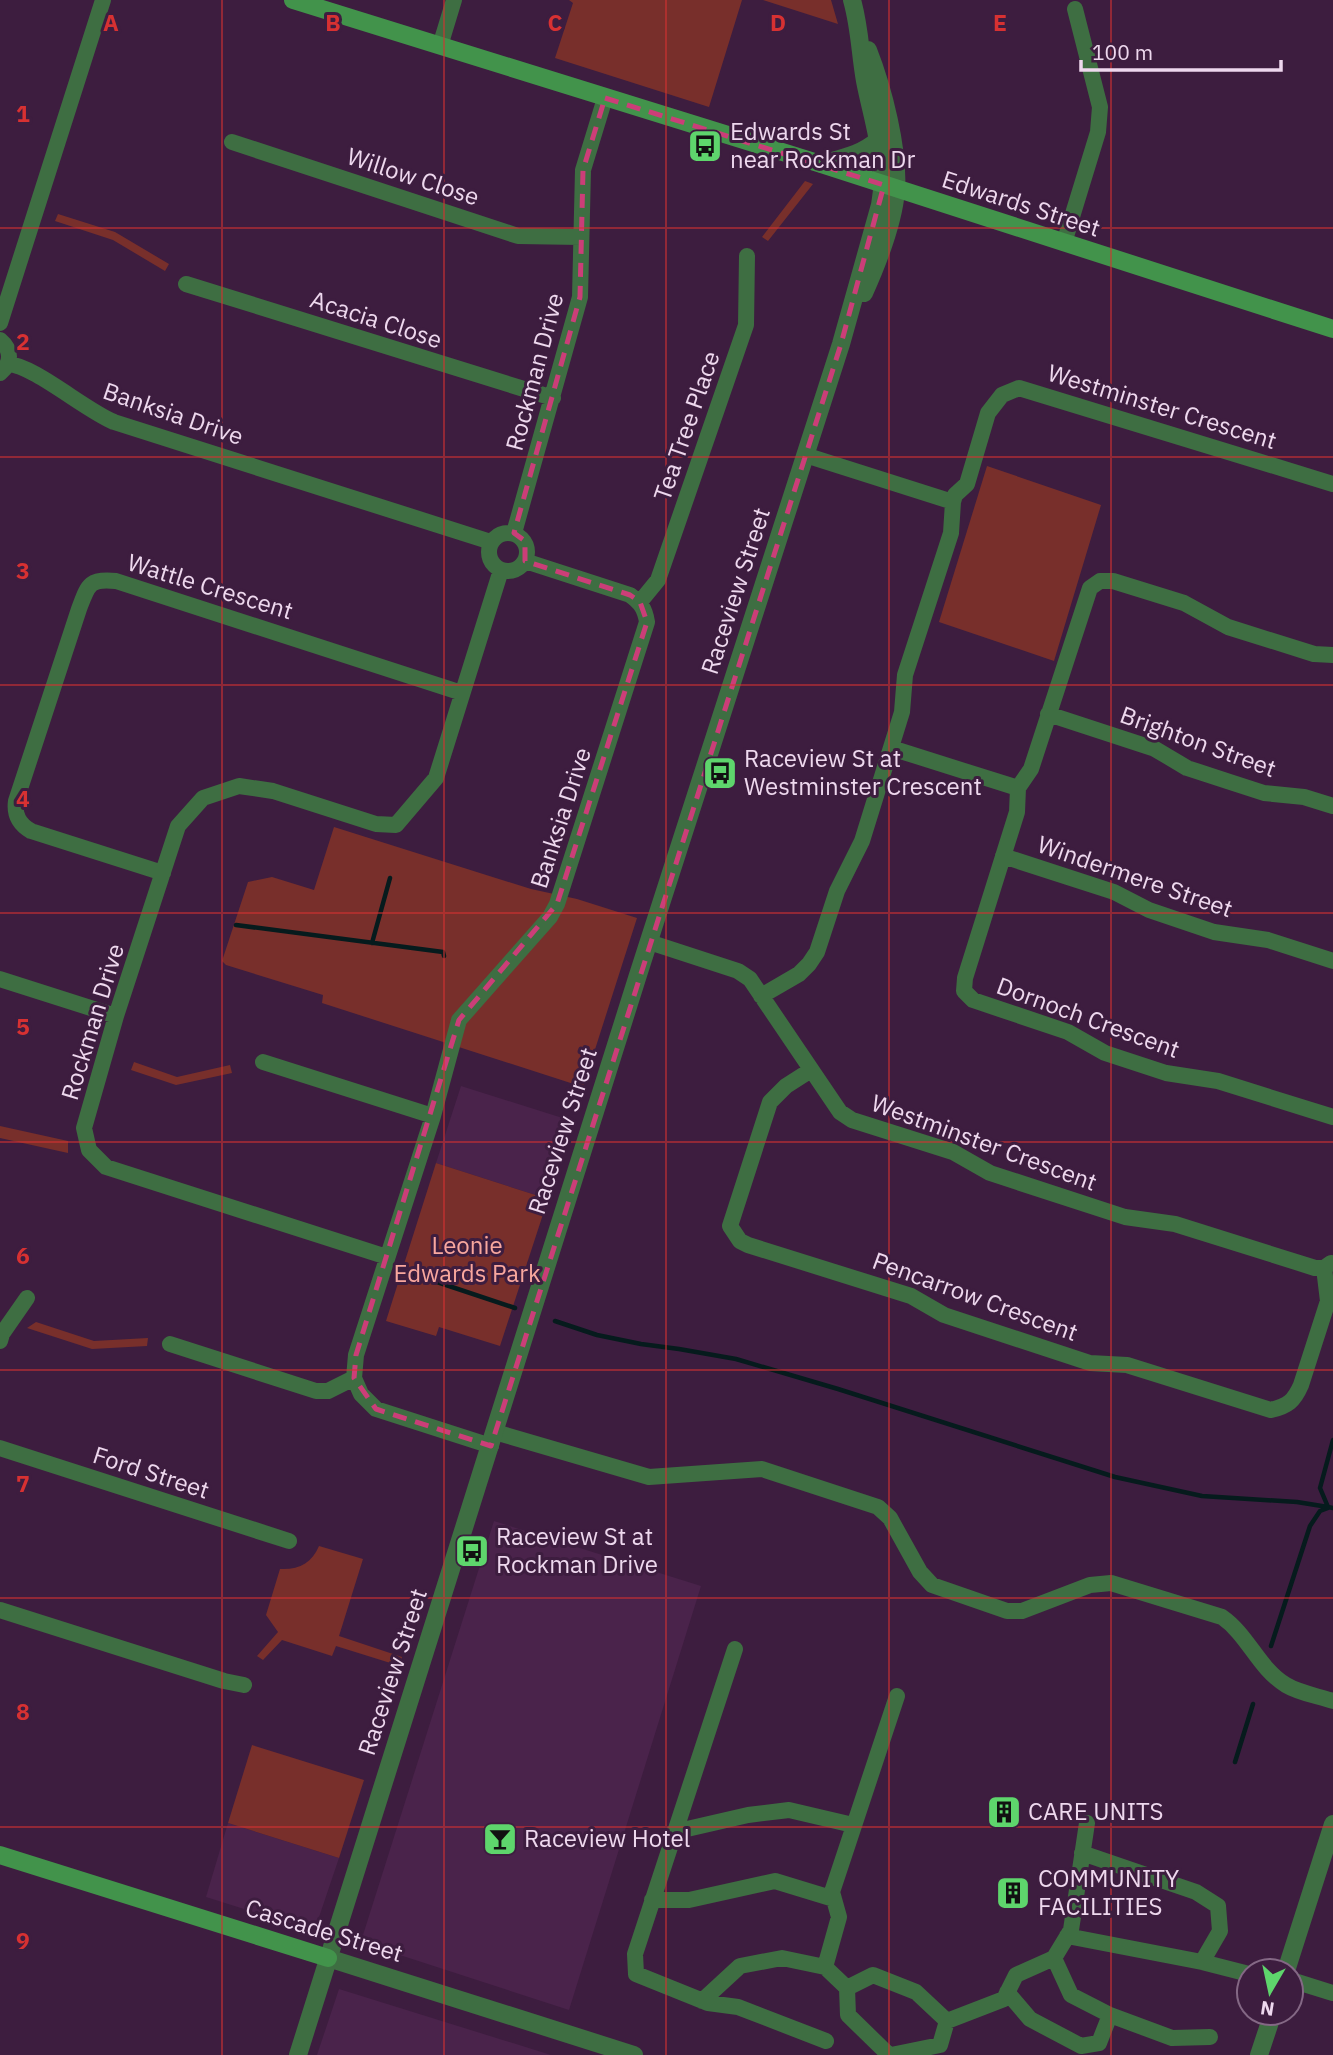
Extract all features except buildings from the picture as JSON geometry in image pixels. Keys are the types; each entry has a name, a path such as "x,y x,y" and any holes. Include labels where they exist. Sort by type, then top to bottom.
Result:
{"main road":[{"name":"Edwards Street","path":"293,0 559,81 605,98 821,164 1333,329"},
{"name":"Cascade Street","path":"0,1855 328,1958"}],"street":[{"path":"0,324 103,0"},
{"path":"440,46 454,0"},
{"path":"852,0 879,76 890,131 890,187"},
{"path":"1064,243 1098,132 1100,107 1075,9"},
{"path":"860,28 865,79 890,187"},
{"name":"Rockman Drive","path":"514,533 580,297 583,170 605,98"},
{"path":"821,164 852,156 878,139"},
{"name":"Willow Close","path":"232,142 518,236 582,237"},
{"name":"Raceview Street","path":"298,2055 890,187"},
{"name":"Tea Tree Place","path":"640,602 658,580 746,325 747,256"},
{"name":"Acacia Close","path":"186,284 553,398"},
{"path":"0,340 8,348 4,368"},
{"name":"Banksia Drive","path":"4,368 16,364 89,410 114,422 491,542"},
{"name":"Westminster Crescent","path":"953,502 955,495 967,484 988,413 1002,395 1019,388 1333,484"},
{"path":"761,996 799,974 817,952 837,891 862,841 902,712 905,675 953,523 953,502 805,455"},
{"path":"501,533 520,536 527,548 525,561 517,568 501,570 491,561 491,542 501,533"},
{"path":"525,561 630,595 640,602"},
{"name":"Rockman Drive","path":"387,1257 106,1167 89,1150 84,1128 116,1016 178,826 203,798 239,786 273,791 376,824 396,825 436,778 501,570"},
{"name":"Wattle Crescent","path":"163,873 32,831 23,826 15,810 79,608 91,583 100,579 116,581 462,693"},
{"name":"Dornoch Crescent","path":"1333,655 1314,654 1228,627 1184,603 1113,581 1100,582 1090,588 1031,769 1018,788 1017,812 965,978 964,991 973,1000 1068,1032 1105,1053 1166,1073 1218,1081 1333,1117"},
{"name":"Banksia Drive","path":"387,1257 460,1020 550,917 557,904 647,622 640,602"},
{"name":"Brighton Street","path":"1048,715 1155,749 1187,768 1242,786 1264,793 1304,797 1333,806"},
{"path":"891,748 1018,788"},
{"name":"Windermere Street","path":"1003,856 1114,892 1149,910 1214,932 1268,940 1333,961"},
{"name":"Westminster Crescent","path":"649,942 738,971 750,979 839,1112 852,1120 953,1152 990,1174 1125,1217 1175,1224 1315,1268 1329,1265"},
{"path":"0,979 116,1016"},
{"path":"263,1062 432,1116"},
{"name":"Pencarrow Crescent","path":"811,1070 784,1087 770,1102 730,1226 740,1241 748,1245 911,1296 944,1315 1090,1363 1127,1365 1271,1410 1289,1404 1301,1385 1328,1301 1329,1265"},
{"path":"387,1257 356,1355 354,1378 361,1394 376,1409 649,1477 762,1469 878,1507 890,1518 920,1572 932,1585 1007,1611 1022,1611 1090,1585 1111,1583 1222,1617 1235,1626 1288,1687 1333,1701"},
{"path":"0,1341 27,1298"},
{"path":"170,1344 316,1391 328,1391 354,1378"},
{"name":"Ford Street","path":"0,1448 289,1541"},
{"path":"0,1610 244,1685"},
{"path":"735,1649 635,1954 636,1974 702,2001 738,2007 826,2041"},
{"path":"825,1967 839,1917 832,1892 897,1696"},
{"path":"674,1832 748,1815 789,1810 853,1825"},
{"path":"947,2021 1003,1999 1016,1975 1054,1958 1071,1930 1087,1824"},
{"path":"1290,1957 1333,1824"},
{"path":"1082,1853 1196,1892 1218,1906 1220,1931 1202,1962"},
{"path":"652,1900 689,1900 775,1881 834,1899"},
{"path":"1067,1936 1235,1970"},
{"name":"Cascade Street","path":"328,1958 634,2055"},
{"path":"702,2001 740,1966 782,1958 825,1967 847,1987 848,2015 890,2055 940,2045 947,2021"},
{"path":"1054,1958 1071,1995 1110,2015 1172,2038 1210,2037"},
{"path":"847,1987 873,1975 916,1992 947,2021"},
{"path":"1305,1984 1333,1993"},
{"path":"1007,1992 1030,2019 1081,2046 1099,2043 1110,2015"},
{"path":"1259,2055 1268,2027"},
{"path":"933,2047 951,2055"}],"highlighted area":[{"path":"605,98 884,185 841,344 491,1446 376,1409 354,1378 356,1355 459,1020 557,904 647,622 640,602 630,595 525,561 525,541 514,533 580,297 583,170"}],"shaded area":[{"path":"461,1086 572,1121 548,1199 436,1163"},
{"path":"494,1521 701,1586 569,2010 369,1945 363,1935"},
{"path":"228,1823 339,1858 317,1923 305,1928 206,1897"},
{"path":"339,1989 551,2055 317,2055"}],"green space":[{"path":"569,0 742,0 709,107 555,58 573,3"},
{"path":"763,0 831,0 838,24"},
{"path":"805,181 813,184 768,241 762,237"},
{"path":"58,214 115,232 169,264 165,271 113,240 55,221"},
{"path":"987,466 1101,505 1054,661 939,622"},
{"path":"334,827 531,889 577,899 637,918 583,1087 322,1003 323,995 226,965 222,961 248,882 272,877 314,890"},
{"path":"134,1062 177,1077 230,1065 232,1073 176,1085 131,1070"},
{"path":"0,1126 68,1141 68,1153 0,1138"},
{"name":"Leonie Edwards Park","path":"436,1163 548,1199 500,1346 439,1327 436,1336 386,1321"},
{"path":"36,1322 94,1341 148,1338 147,1346 92,1349 27,1328"},
{"path":"319,1546 363,1559 339,1636 402,1657 400,1666 336,1646 332,1656 282,1640 263,1660 257,1656 278,1632 266,1615 280,1569 304,1564 313,1557"},
{"path":"252,1745 364,1780 339,1858 228,1823"}],"waterway":[{"path":"372,943 390,878"},
{"path":"236,925 443,952 444,956"},
{"path":"410,1273 515,1308"},
{"path":"555,1321 597,1335 736,1359 1115,1477 1202,1496 1297,1502 1328,1507"},
{"path":"1333,1440 1320,1488 1328,1507 1333,1508"},
{"path":"1271,1646 1310,1526 1320,1511 1328,1508"},
{"path":"1235,1762 1253,1704"}],"place":[{"name":"Edwards St near Rockman Dr","path":"705,146"},
{"name":"Raceview St at Westminster Crescent","path":"720,773"},
{"name":"Raceview St at Rockman Drive","path":"472,1551"},
{"name":"CARE UNITS","path":"1004,1812"},
{"name":"Raceview Hotel","path":"500,1839"},
{"name":"COMMUNITY FACILITIES","path":"1013,1893"}]}
